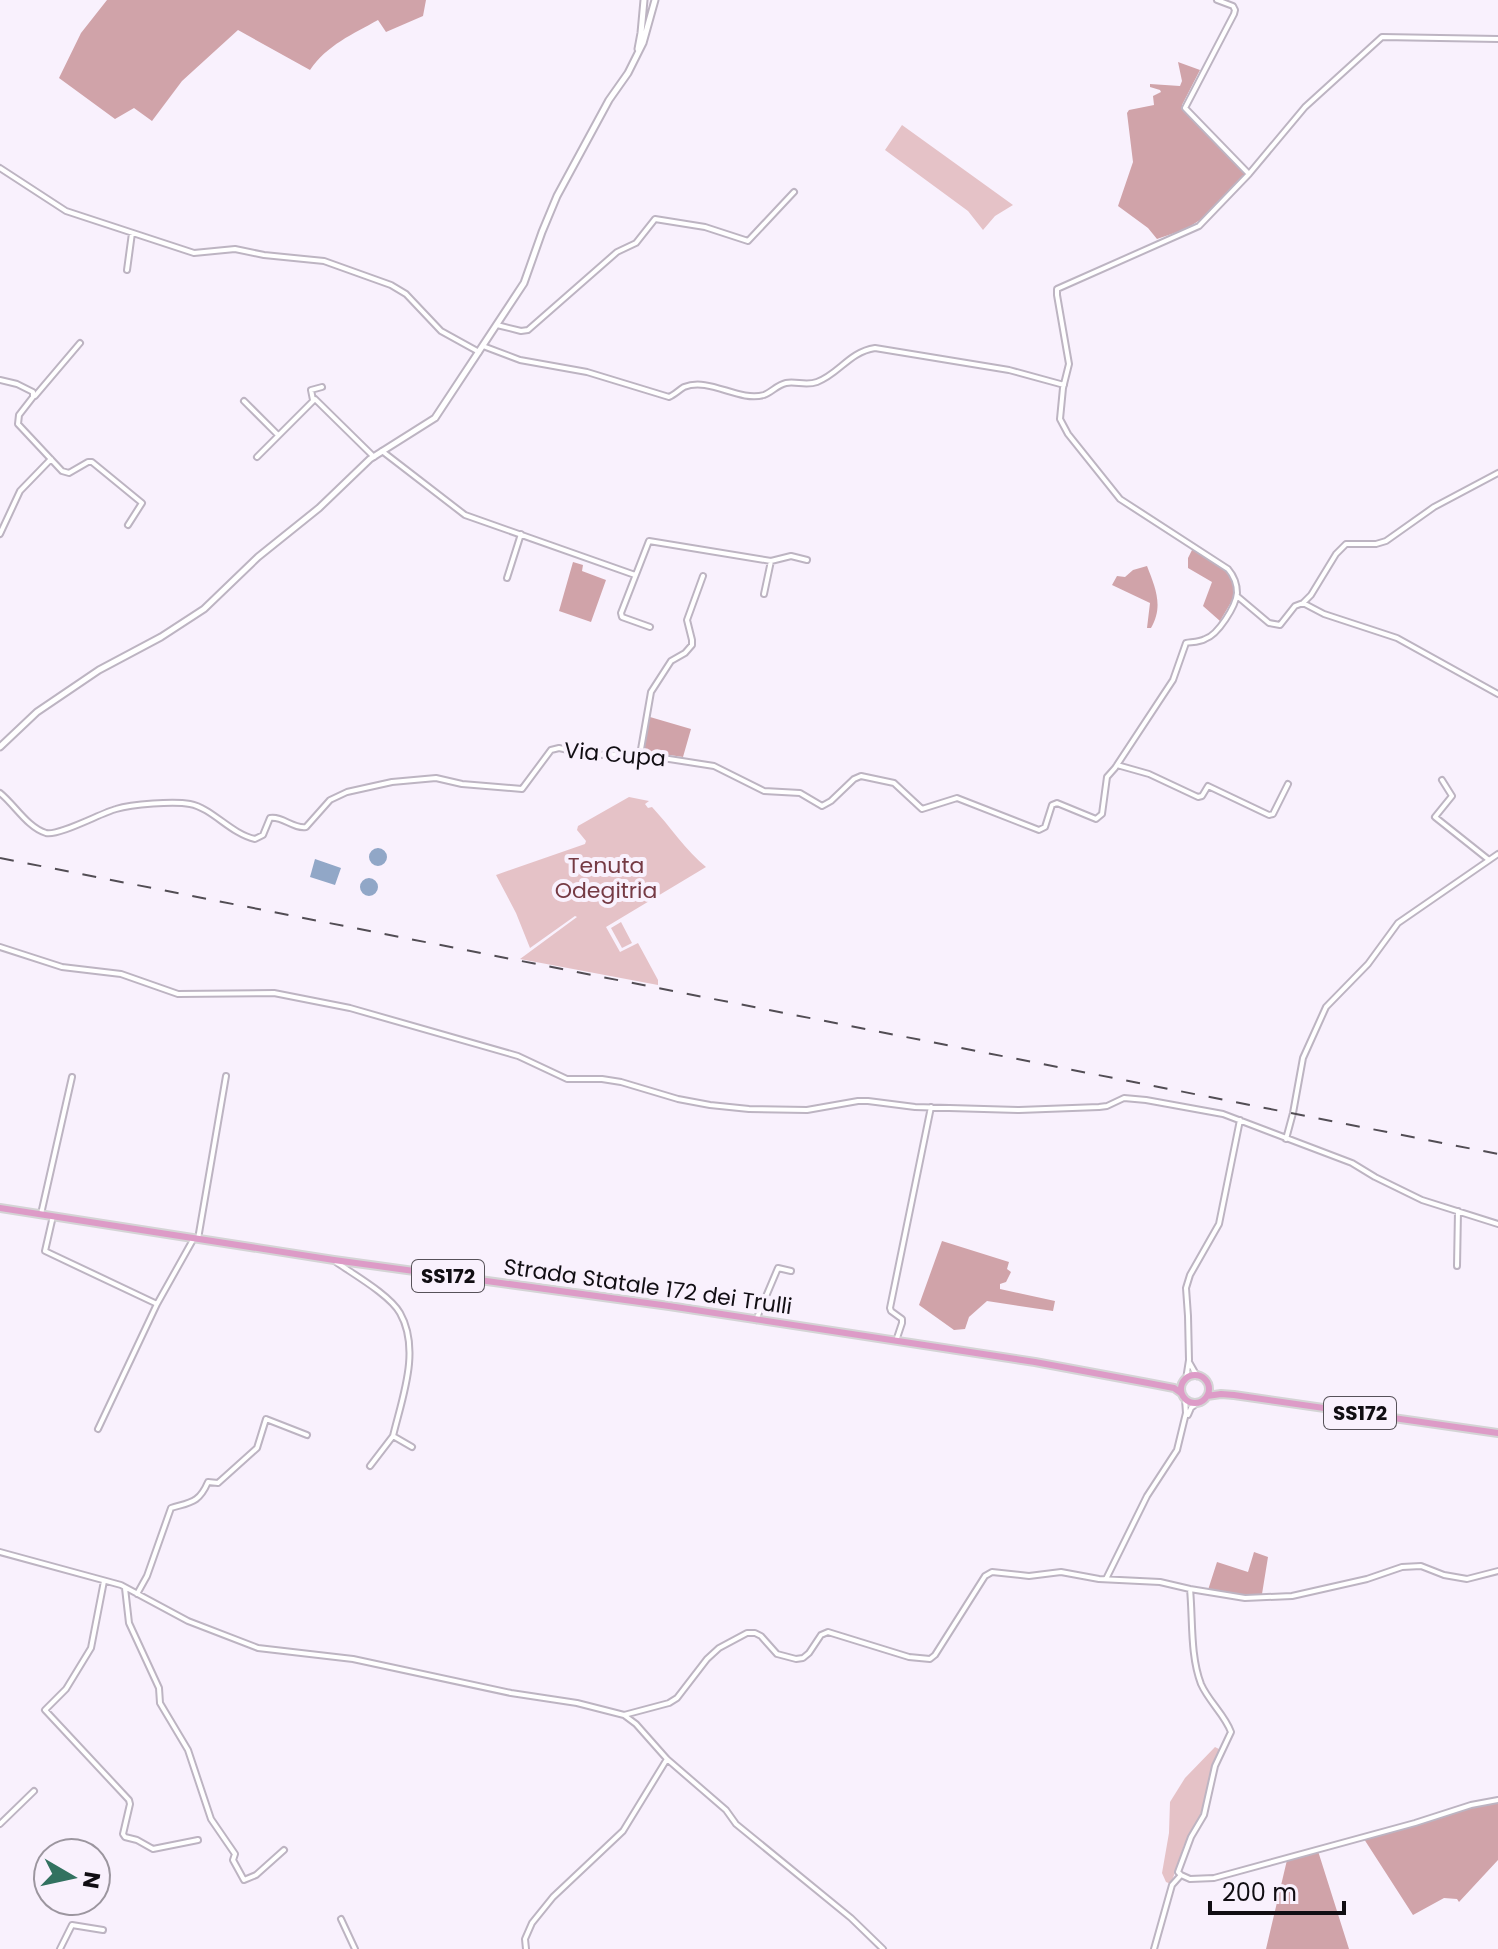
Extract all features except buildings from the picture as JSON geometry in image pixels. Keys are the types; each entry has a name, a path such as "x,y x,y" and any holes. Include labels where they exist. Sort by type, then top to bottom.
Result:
{"main road":[{"name":"Strada Statale 172 dei Trulli","path":"0,1208 1035,1362 1174,1388 1197,1403"},
{"name":"Strada Statale 172 dei Trulli","path":"1148,1383 1175,1384 1197,1376"},
{"path":"1197,1376 1205,1381 1207,1396"},
{"path":"1183,1396 1184,1380"},
{"path":"1208,1387 1221,1394"},
{"path":"1197,1403 1207,1396 1221,1394"},
{"name":"SS172","path":"1221,1394 1498,1433"}],"street":[{"path":"635,58 644,0"},
{"path":"0,747 37,712 99,670 161,637 204,609 258,557 319,508 374,457 435,418 524,283 557,196 609,100 628,73 647,32 655,0"},
{"path":"1217,0 1233,6 1234,14 1185,108 1249,174"},
{"path":"1288,784 1273,814 1269,815 1208,786 1198,797 1149,774 1117,765 1173,680 1186,643 1208,639 1228,615 1237,596 1236,583 1228,569 1120,499 1068,434 1060,419 1069,364 1057,289 1199,226 1249,174 1305,107 1382,37 1498,39"},
{"path":"0,168 62,210 194,253 235,249 324,261 397,288 441,331 481,349 598,375 665,397 692,386 749,396 765,394 783,384 814,383 849,358 875,348 1009,370 1064,385"},
{"path":"497,325 528,330 615,254 636,243 655,219 705,227 748,241 794,192"},
{"path":"127,270 132,233"},
{"path":"80,343 19,415 18,424 67,473 92,462 142,503 128,525"},
{"path":"0,380 28,389 33,392 33,397"},
{"path":"313,400 311,390 322,387"},
{"path":"313,400 317,400 374,457"},
{"path":"257,457 313,400"},
{"path":"244,401 278,435"},
{"path":"382,451 465,515 635,575"},
{"path":"0,534 22,488 51,459"},
{"path":"1237,596 1269,623 1278,626 1314,590 1336,554 1346,544 1386,541 1434,507 1498,473"},
{"path":"507,578 521,534"},
{"path":"650,627 621,615 650,541 771,561 791,556 807,560"},
{"path":"764,594 771,561"},
{"path":"640,755 651,692 671,661 692,645 687,620 703,576"},
{"path":"1303,603 1324,614 1397,638 1498,694"},
{"name":"Via Cupa","path":"0,793 27,820 46,832 57,832 127,806 186,803 197,806 240,835 255,839 263,835 270,818 281,819 296,827 306,827 330,800 347,792 392,782 436,778 462,784 522,789 551,750 559,748 592,755 640,755 714,766 764,791 800,793 822,806 861,776 894,783 922,809 957,798 1039,830 1045,827 1052,805 1057,803 1096,819 1102,814 1107,777 1117,765"},
{"path":"1442,780 1452,796 1435,817 1489,860"},
{"path":"1286,1139 1303,1058 1326,1007 1368,964 1398,923 1498,854"},
{"path":"0,947 62,967 121,974 178,994 274,993 350,1008 518,1056 567,1079 621,1082 710,1105 807,1110 868,1101 1019,1110 1099,1107 1124,1098 1146,1100 1240,1120 1352,1163 1422,1200 1498,1224"},
{"path":"98,1429 157,1304 196,1238 226,1076"},
{"path":"41,1214 72,1077"},
{"path":"896,1341 902,1319 890,1308 893,1286 931,1107"},
{"path":"1184,1380 1189,1360 1186,1288 1219,1224 1240,1120"},
{"path":"1457,1266 1458,1211"},
{"path":"53,1216 45,1251 157,1304"},
{"path":"334,1260 380,1293 399,1311 407,1331 409,1366 393,1436 370,1466"},
{"path":"756,1320 778,1268 791,1271"},
{"path":"1189,1360 1197,1376"},
{"path":"1106,1579 1147,1496 1177,1450 1187,1407 1183,1396"},
{"path":"1185,1420 1197,1403"},
{"path":"137,1594 147,1576 171,1508 203,1495 208,1482 218,1483 257,1448 266,1419 307,1435"},
{"path":"393,1436 412,1447"},
{"path":"0,1552 125,1588 188,1621 258,1648 353,1659 624,1715 667,1759 726,1810 744,1831 851,1918 883,1949"},
{"path":"624,1715 655,1708 677,1698 707,1659 719,1648 747,1633 761,1636 777,1654 789,1658 803,1658 821,1635 828,1632 909,1657 930,1659 979,1584 992,1572 1029,1576 1061,1572 1106,1579 1160,1582 1245,1598 1292,1596 1367,1579 1402,1567 1421,1566 1444,1575 1467,1579 1498,1571"},
{"path":"104,1581 91,1648 66,1689 45,1710 129,1800 125,1837 153,1849 198,1840"},
{"path":"125,1588 129,1623 159,1688 160,1703 188,1750 211,1819 235,1854 233,1860 244,1880 256,1875 284,1850"},
{"path":"1190,1589 1194,1646 1201,1683 1231,1732 1215,1766 1204,1815 1181,1861 1178,1872 1181,1875 1190,1879 1214,1878 1498,1800"},
{"path":"526,1949 525,1939 532,1923 553,1897 623,1831 667,1759"},
{"path":"0,1824 34,1791"},
{"path":"1154,1949 1172,1885 1181,1875"},
{"path":"341,1919 355,1949"},
{"path":"60,1949 72,1925 103,1930"}],"green space":[{"path":"902,125 1013,205 995,216 983,230 968,211 885,150"},
{"name":"Tenuta Odegitria","path":"629,797 649,801 645,804 648,808 652,807 706,867 606,927 620,952 638,943 658,985 520,959 577,917 530,948 496,875 585,844 578,826"},
{"path":"621,922 632,943 622,948 611,928"},
{"path":"1215,1747 1221,1750 1205,1803 1184,1845 1171,1884 1166,1882 1162,1873 1169,1833 1170,1802 1185,1778"}],"shaded area":[{"path":"107,0 426,0 423,16 386,32 378,20 332,47 310,70 238,30 182,81 152,121 134,108 115,119 59,78 81,33"},
{"path":"1178,62 1200,70 1182,105 1246,173 1200,220 1186,229 1157,239 1148,228 1118,206 1133,162 1127,113 1154,105 1153,96 1161,92 1150,87 1150,84 1180,86 1182,81"},
{"path":"1193,548 1233,576 1233,599 1220,621 1203,606 1212,582 1188,568 1188,558"},
{"path":"573,562 583,565 582,571 606,580 591,622 559,611"},
{"path":"1147,566 1158,604 1151,628 1147,628 1150,603 1112,585 1117,576 1125,577 1133,570"},
{"path":"650,717 691,729 683,757 643,751"},
{"path":"942,1241 1009,1262 1007,1269 1011,1272 1006,1282 1000,1284 1000,1289 1055,1301 1053,1311 987,1301 969,1317 965,1329 954,1330 919,1305"},
{"path":"1254,1552 1268,1557 1262,1594 1245,1596 1208,1590 1217,1562 1248,1572"},
{"path":"1498,1802 1498,1860 1459,1902 1444,1898 1413,1915 1364,1839 1470,1807"},
{"path":"1318,1851 1349,1949 1266,1949 1287,1860"}],"water":[{"path":"378,848 387,857 378,866 369,857"},
{"path":"315,859 341,868 335,885 310,877"},
{"path":"369,878 378,887 369,896 360,887"}],"railway":[{"path":"0,858 1498,1154"}]}
